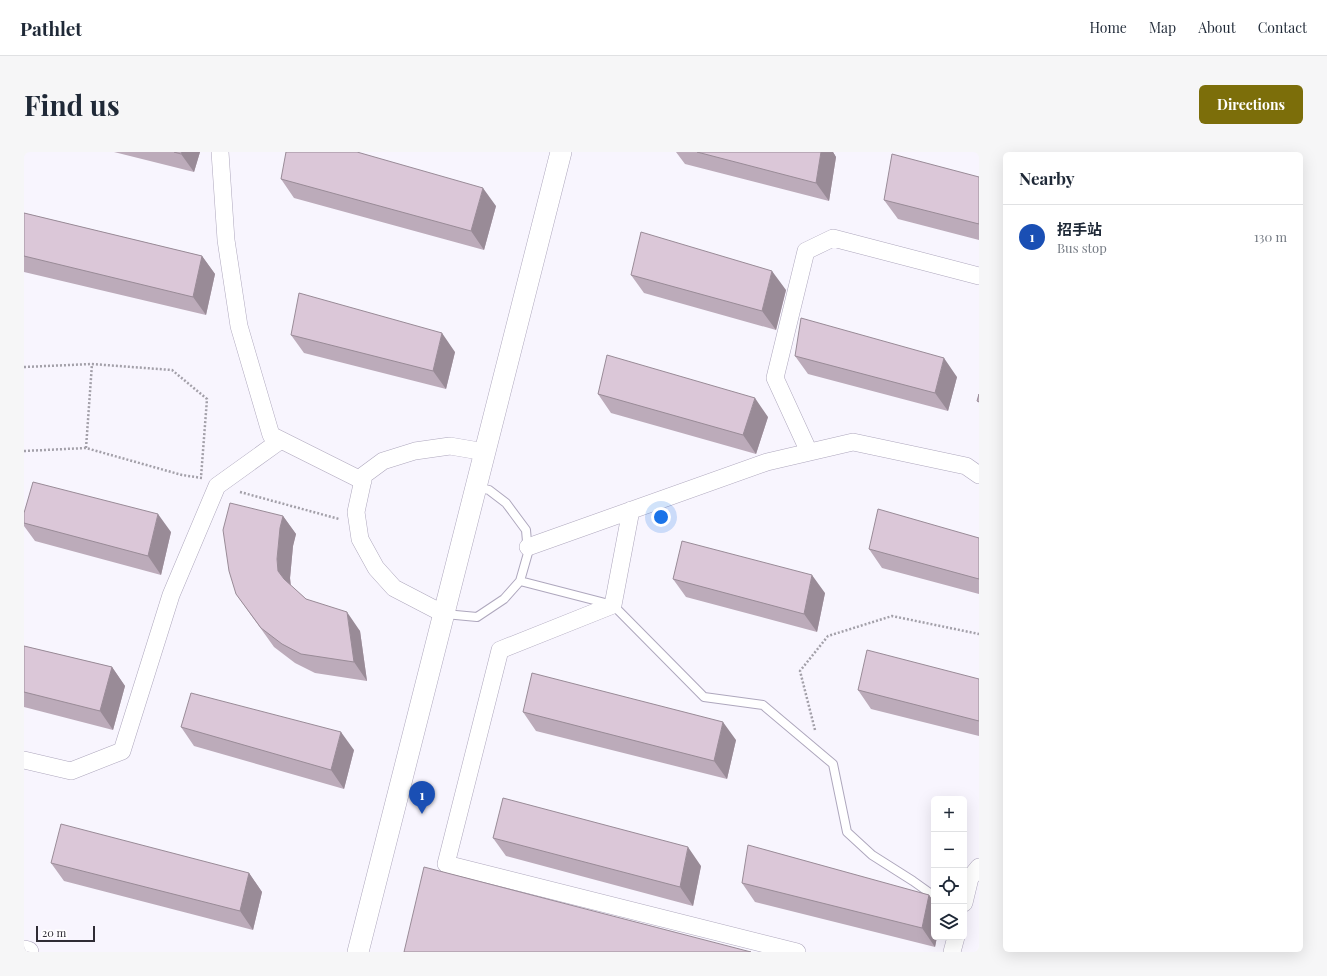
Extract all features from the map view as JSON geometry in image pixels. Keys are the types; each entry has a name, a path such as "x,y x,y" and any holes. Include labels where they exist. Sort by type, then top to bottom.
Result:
{"street":[{"path":"220,152 226,240 239,326 271,435 363,481"},
{"path":"358,952 561,152"},
{"path":"809,452 775,378 806,251 833,238 979,276"},
{"path":"24,760 71,770 122,752 171,595 217,486 281,440"},
{"path":"528,547 767,462 853,442 966,466 979,475"},
{"path":"444,614 394,588 376,568 360,539 356,512 364,475 383,461 415,451 450,446 485,452"},
{"path":"631,510 613,605 500,650 446,864 797,952"},
{"path":"967,890 970,878 979,867"},
{"path":"952,952 955,940"},
{"path":"24,951 28,952"}],"lane":[{"path":"444,614 476,617 504,599 520,581 528,553 526,530 506,503 489,490 476,487"},
{"path":"520,581 613,605 704,697 763,705 833,764 847,832 872,855 931,894"}],"path":[{"path":"24,367 92,364 172,370 207,398 201,478"},
{"path":"86,448 92,364"},
{"path":"24,451 86,448 182,475 201,478 217,486 358,525"},
{"path":"821,754 800,671 828,636 892,616 979,634"}],"building":[{"path":"286,152 357,152 483,188 471,231 281,179"},
{"path":"697,152 821,152 816,183"},
{"path":"892,154 979,177 979,224 884,200"},
{"path":"24,213 202,256 193,297 24,256"},
{"path":"641,232 772,271 762,311 631,275"},
{"path":"299,293 442,333 433,371 291,335"},
{"path":"801,318 944,358 935,393 795,356"},
{"path":"607,355 755,398 743,435 598,394"},
{"path":"33,482 158,514 148,556 24,523 24,513"},
{"path":"230,503 283,516 280,528 277,559 278,571 284,579 306,599 347,612 354,662 301,654 282,644 261,628 236,594 229,571 223,530"},
{"path":"878,509 979,538 979,579 869,549"},
{"path":"682,541 812,575 804,614 673,579"},
{"path":"24,646 112,667 100,711 24,692"},
{"path":"867,650 979,679 979,721 858,690"},
{"path":"532,673 723,722 714,761 523,712"},
{"path":"191,693 341,732 331,770 181,727"},
{"path":"503,798 688,847 680,887 493,838"},
{"path":"61,824 249,873 240,911 51,863"},
{"path":"748,845 929,895 922,928 742,883"},
{"path":"424,867 751,952 404,952"}],"place":[{"name":"招手站","path":"422,814"}]}
